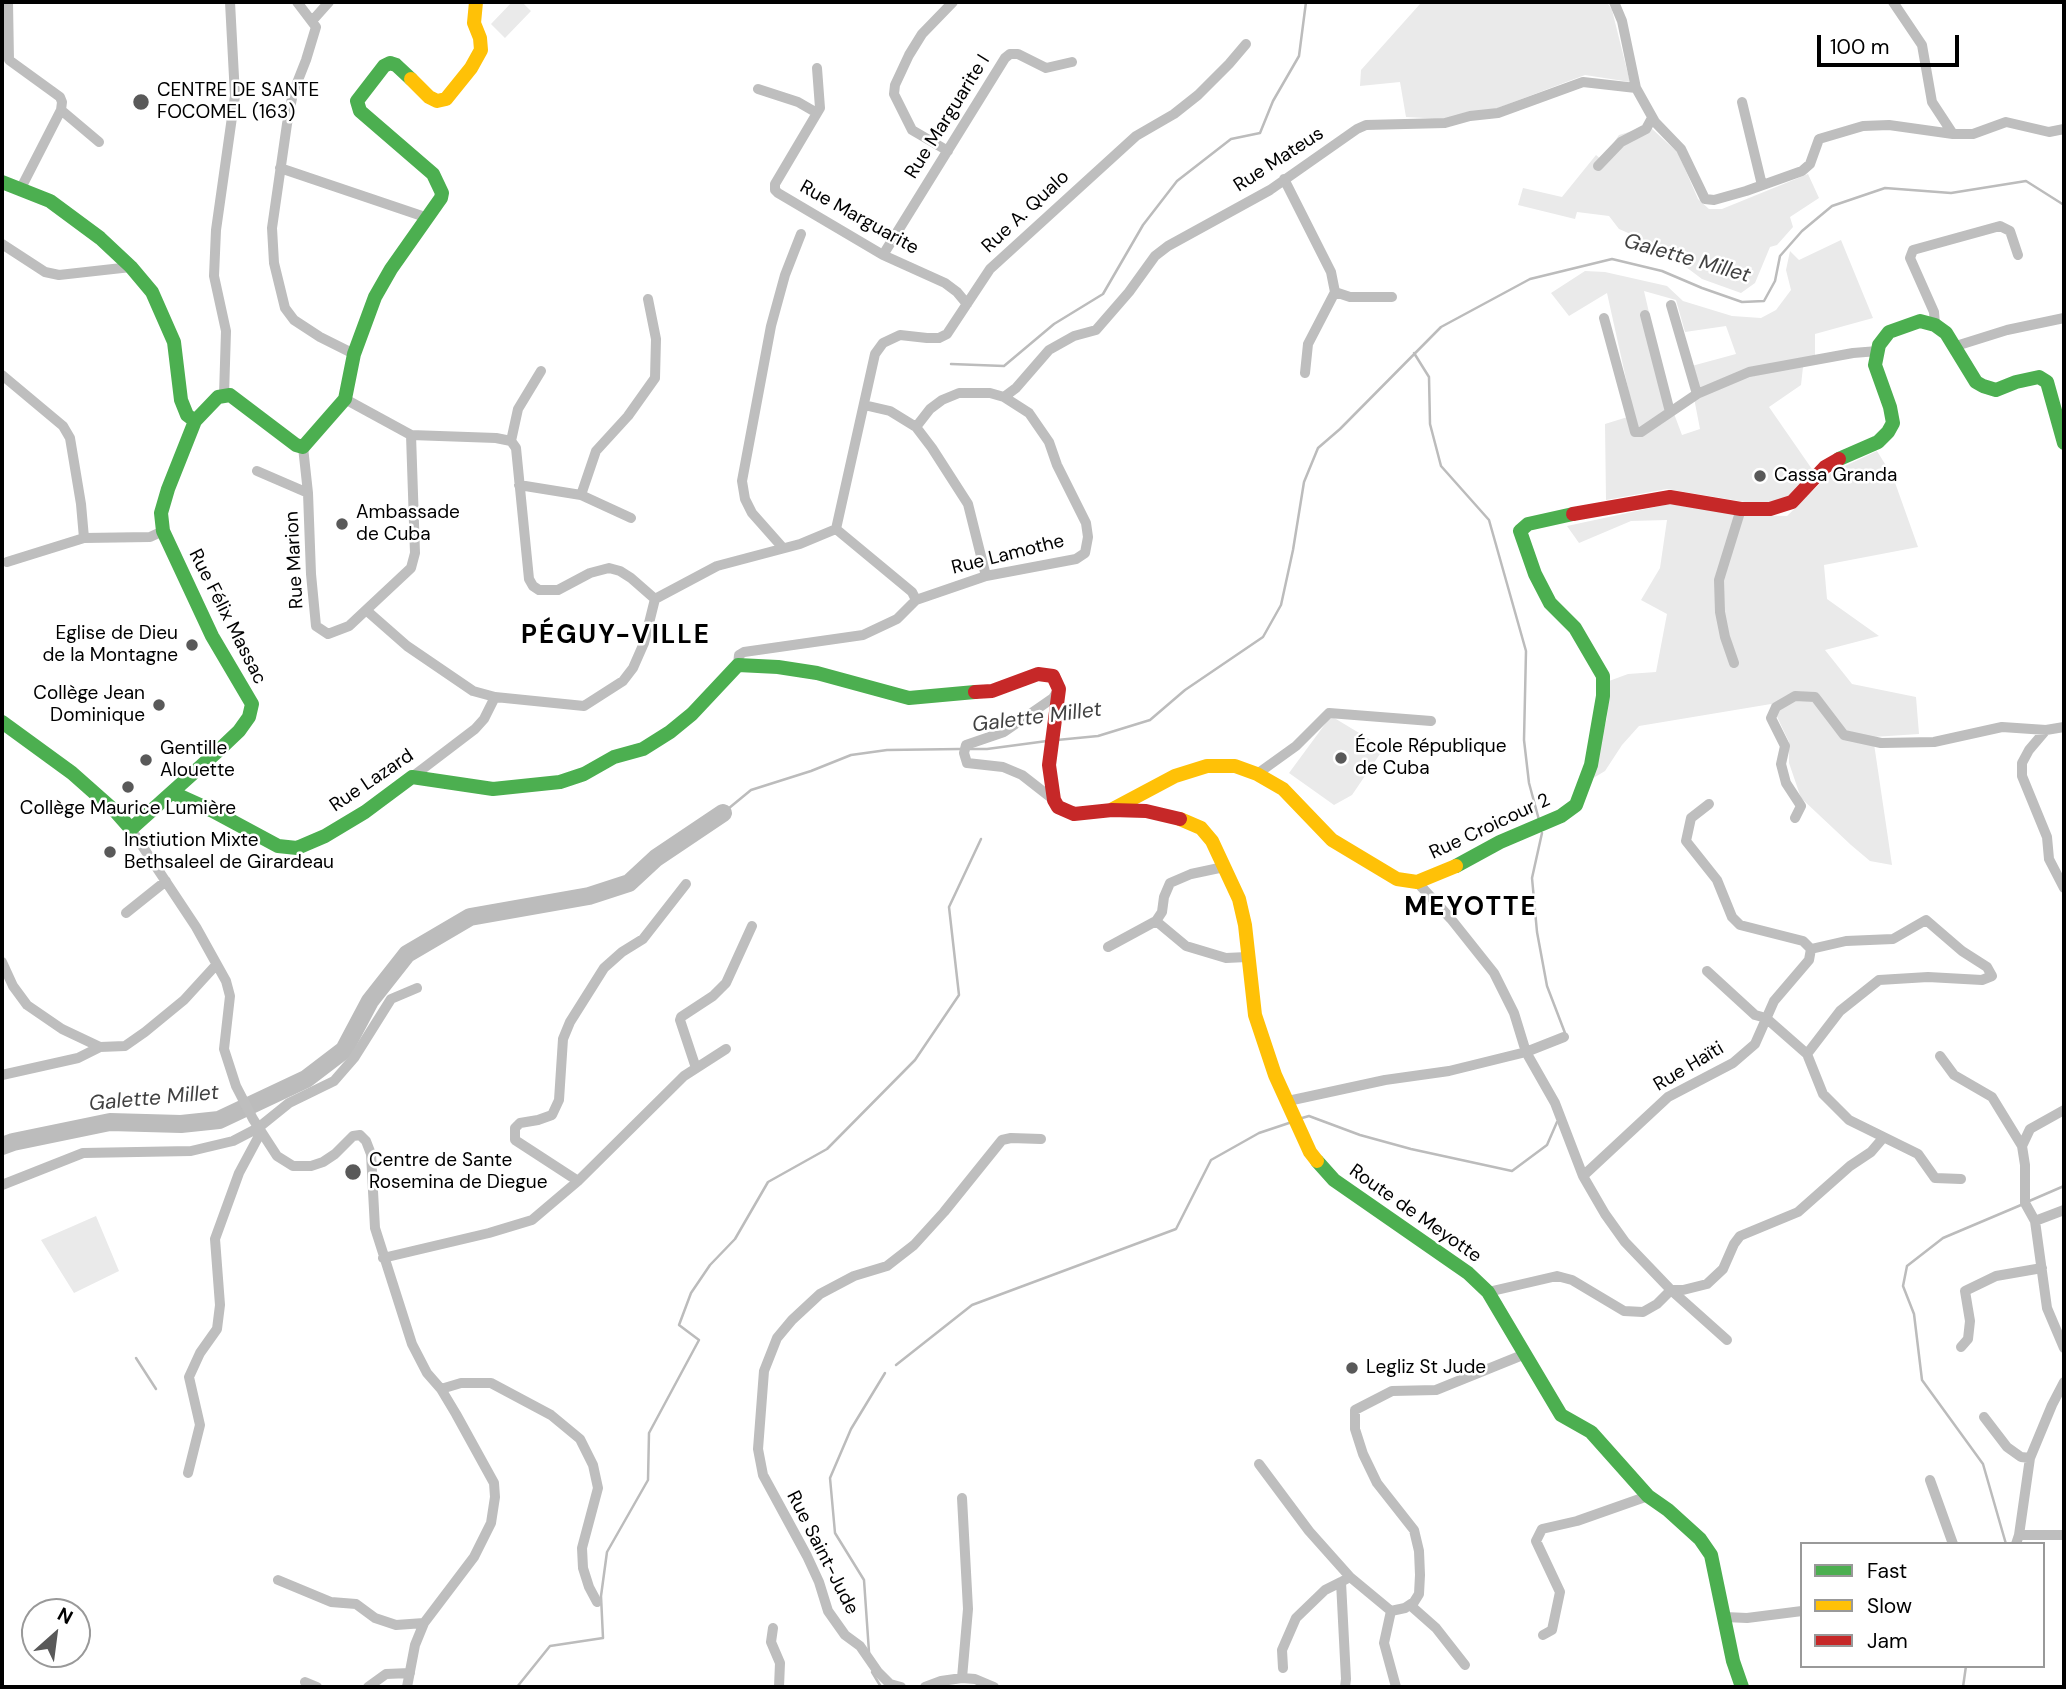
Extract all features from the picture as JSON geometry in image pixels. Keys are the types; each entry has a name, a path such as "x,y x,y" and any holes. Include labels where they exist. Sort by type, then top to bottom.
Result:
{"street":[{"path":"8,2 9,60 60,97 62,102 61,110 21,188"},
{"path":"224,395 226,331 214,276 216,230 235,96 230,2"},
{"path":"297,2 316,27 293,93 272,228 274,263 285,307 294,320 302,327 354,354"},
{"path":"312,21 329,2"},
{"path":"2,182 50,201 100,238 131,267 152,292 174,342 181,400 187,415 195,421 218,397 230,395 303,447 345,399 354,354 375,297 442,193 433,174 360,111 357,101 383,66 390,63 396,65 429,97 437,101 446,99 471,68 481,50 474,23 476,2"},
{"path":"948,151 912,130 906,123 894,94 895,85 922,34 953,2"},
{"path":"1614,2 1622,20 1636,88 1652,118 1681,149 1705,199 1714,200 1801,171 1810,164 1819,139 1863,126 1889,125 1953,134 1973,134 2006,122 2049,132 2064,129"},
{"path":"1893,2 1922,45 1932,102 1953,134"},
{"name":"Rue A. Qualo","path":"836,529 875,354 883,343 900,335 939,338 947,334 990,269 1136,136 1174,114 1198,95 1246,44"},
{"name":"Rue Marguarite I","path":"883,256 1005,58 1010,54 1018,54 1046,68 1072,62"},
{"name":"Rue Marguarite","path":"817,68 821,103 775,184 775,190 883,256 945,283 967,304"},
{"name":"Rue Mateus","path":"1004,397 1016,388 1049,350 1074,336 1096,330 1161,251 1270,190 1357,129 1367,125 1446,123 1470,116 1498,113 1583,82 1636,88"},
{"path":"758,89 798,102 817,113"},
{"path":"1742,102 1762,185"},
{"path":"61,110 99,142"},
{"path":"1598,166 1628,137 1646,129 1652,118"},
{"path":"280,168 428,218"},
{"path":"1284,179 1331,272 1335,292 1308,344 1305,373"},
{"path":"1935,325 1934,312 1910,258 1913,250 2000,226 2010,231 2018,255"},
{"path":"783,548 752,513 745,499 742,481 771,326 785,275 801,234"},
{"path":"2,244 45,272 59,275 131,267"},
{"path":"1335,292 1350,296 1392,297"},
{"path":"581,495 596,452 628,416 655,378 656,339 648,299"},
{"path":"1671,305 1697,394"},
{"path":"1645,315 1670,412"},
{"path":"1604,318 1633,429 1637,433 1697,394 1749,372 1878,351 1879,345 1889,332 1904,324 1920,321 1935,325 1947,333 1976,382 1983,386 1996,390 2039,377 2047,382 2064,443"},
{"path":"1956,346 2007,330 2064,318"},
{"name":"Rue Croicour 2","path":"1112,810 1175,776 1207,766 1235,766 1283,789 1332,840 1397,879 1417,881 1561,816 1576,805 1591,765 1604,696 1603,676 1575,628 1550,603 1535,574 1520,531 1528,524 1554,517 1670,497 1741,509 1770,509 1792,502 1825,467 1878,442 1888,432 1892,423 1890,407 1875,365 1878,351"},
{"path":"511,441 518,409 541,371"},
{"path":"2,375 63,426 70,438 84,538"},
{"path":"916,427 930,409 951,395 976,392 1004,397"},
{"name":"Rue Lamothe","path":"412,777 493,789 560,782 584,774 614,757 643,749 670,732 692,714 738,665 739,654 863,635 898,619 916,600 986,576 1076,559 1085,553 1087,546 1086,523 1057,466 1049,442 1029,413 1004,397"},
{"path":"345,399 411,435 511,441 516,448 529,579 539,590 558,590 590,573 609,568 620,570 655,599"},
{"path":"864,405 890,411 916,427 954,478 968,504 986,576"},
{"name":"Rue Félix Massac","path":"131,829 239,731 252,704 212,636 163,531 161,513 167,488 195,421"},
{"name":"Rue Marion","path":"303,447 316,626 328,634 349,626 411,568 415,553 411,435"},
{"path":"257,471 308,493"},
{"path":"519,485 581,495 631,518"},
{"path":"1734,663 1724,637 1719,580 1741,509"},
{"path":"366,610 407,646 473,691 495,697 584,706 623,681 633,668 644,643 655,599 717,566 783,548 836,529 912,592 916,600"},
{"path":"7,562 84,538 141,538 163,531"},
{"path":"738,665 817,673 909,698 992,691 1042,673 1053,676 1059,689 1049,765 1054,800 1058,807 1074,814 1112,810"},
{"path":"1054,800 1021,775 1003,767 967,763 964,749 966,744 1004,733 1053,698 1059,689"},
{"path":"1794,818 1801,806 1786,783 1781,764 1785,746 1771,718 1776,707 1795,696 1815,697 1844,735 1881,743 1934,743 2002,727 2046,730 2064,727"},
{"name":"Rue Lazard","path":"173,793 278,846 297,848 325,836 355,818 475,729 484,719 495,697"},
{"path":"1256,774 1296,746 1329,713 1431,721"},
{"path":"2,722 72,773 117,812 166,881 226,981 230,996 224,1049 236,1086 277,1156 293,1166 311,1166 335,1154 353,1136 360,1135 366,1141 370,1154 375,1228 412,1344 427,1373 441,1389 494,1483 491,1523 474,1556 424,1623 415,1645 407,1687"},
{"path":"2046,730 2022,762 2022,776 2047,837 2049,859 2064,888"},
{"path":"1709,804 1691,818 1686,841 1717,880 1732,917 1740,925 1803,941 1811,949 1846,941 1893,939 1926,920 1962,951 1987,967 1992,976 1982,980 1928,977 1878,981 1840,1011 1807,1054"},
{"name":"Route de Meyotte","path":"1112,810 1146,811 1179,818 1201,828 1212,841 1239,899 1245,925 1255,1015 1275,1074 1310,1152 1334,1180 1435,1249 1468,1273 1488,1292 1561,1415 1591,1432 1648,1496 1700,1539 1711,1555 1733,1661 1742,1687"},
{"path":"1108,947 1156,921 1162,912 1170,883 1191,874 1224,867"},
{"path":"126,913 166,881"},
{"path":"1417,881 1494,973 1514,1013 1526,1052 1555,1103 1583,1176 1605,1214 1625,1242 1671,1290 1727,1340"},
{"path":"578,1181 515,1140 515,1128 520,1123 538,1121 552,1115 559,1100 563,1039 570,1022 604,968 643,939 686,884"},
{"path":"1156,921 1186,946 1226,958 1247,957"},
{"path":"696,1068 680,1020 726,983 752,926"},
{"name":"Rue Haïti","path":"1583,1176 1668,1097 1733,1063 1755,1044 1774,1001 1809,960 1811,949"},
{"path":"2,962 12,986 27,1005 62,1029 100,1047"},
{"path":"2,1076 78,1058 100,1047 125,1046 184,1000 216,965"},
{"path":"1707,971 1755,1015 1766,1018 1807,1054 1823,1094 1849,1120 1918,1154 1935,1178 1961,1179"},
{"path":"2,1185 83,1153 191,1152 233,1141 289,1103 334,1081 354,1058 391,999 417,988"},
{"path":"1289,1101 1385,1080 1449,1070 1526,1052 1564,1038"},
{"path":"383,1258 532,1220 578,1181 664,1095 696,1068 726,1049"},
{"path":"1940,1056 1954,1075 1992,1097 2022,1146 2025,1203 2035,1221 2047,1308 2064,1348"},
{"path":"2022,1146 2030,1129 2064,1110"},
{"path":"188,1473 200,1425 190,1377 200,1353 217,1329 220,1304 215,1238 257,1126"},
{"path":"1488,1292 1558,1276 1572,1280 1624,1311 1643,1312 1657,1304 1671,1290 1707,1284 1723,1269 1740,1236 1798,1212 1850,1166 1871,1152 1882,1138"},
{"name":"Rue Saint-Jude","path":"901,1687 890,1684 878,1672 860,1646 845,1635 828,1611 807,1556 763,1475 758,1449 764,1371 777,1338 792,1320 820,1294 854,1276 887,1266 914,1245 1002,1140 1041,1139"},
{"path":"2035,1221 2064,1210"},
{"path":"1961,1347 1968,1339 1970,1321 1965,1291 1996,1276 2042,1268"},
{"path":"1391,1611 1410,1605 1419,1594 1419,1551 1414,1530 1377,1483 1363,1454 1355,1429 1354,1410 1392,1391 1436,1390 1525,1354"},
{"path":"2064,1382 2031,1458 2017,1539 2064,1535"},
{"path":"441,1389 461,1383 491,1383 551,1415 580,1439 593,1465 597,1488 582,1548 583,1569 597,1602"},
{"path":"1984,1417 2007,1447 2021,1457 2031,1458"},
{"path":"1259,1464 1345,1580 1391,1611"},
{"path":"1930,1480 1952,1542"},
{"path":"1543,1635 1552,1630 1560,1592 1536,1541 1542,1529 1577,1521 1648,1496"},
{"path":"962,1499 968,1609 962,1678"},
{"path":"278,1580 331,1602 356,1604 375,1618 396,1625 424,1623"},
{"path":"1283,1668 1282,1650 1296,1618 1325,1590 1345,1580"},
{"path":"1345,1580 1345,1687"},
{"path":"1410,1605 1436,1628 1465,1665"},
{"path":"1391,1611 1384,1643 1396,1687"},
{"path":"1725,1617 1747,1618 1800,1611"},
{"path":"773,1628 772,1642 780,1663 779,1687"},
{"path":"368,1687 386,1674 410,1673"},
{"path":"925,1687 962,1678 975,1679 994,1687"},
{"path":"305,1682 317,1687"}],"shaded area":[{"path":"512,2 522,2 531,11 505,38 491,24"},
{"path":"1607,2 1612,10 1630,82 1585,75 1487,112 1444,119 1406,117 1400,82 1360,86 1361,70 1420,4"},
{"path":"1649,126 1678,153 1698,199 1709,209 1722,209 1808,174 1819,198 1790,217 1793,227 1777,245 1770,247 1755,283 1741,293 1702,279 1658,246 1619,229 1609,216 1577,212 1575,219 1518,205 1523,188 1562,197 1596,155 1602,160 1619,135"},
{"path":"1841,240 1873,318 1815,334 1815,356 1804,358 1801,385 1769,407 1814,472 1784,500 1757,504 1667,489 1606,500 1605,424 1634,415 1607,293 1569,316 1551,293 1585,271 1605,272 1667,286 1683,301 1732,316 1761,318 1776,310 1791,290 1786,270 1790,251 1799,260","holes":["1644,291 1676,300 1685,332 1726,326 1736,354 1688,367 1700,429 1682,435 1670,403"]},
{"path":"1877,451 1893,477 1918,547 1824,565 1827,599 1879,636 1825,650 1852,684 1916,697 1919,734 1873,737 1892,865 1870,861 1801,798 1789,763 1789,742 1771,704 1639,726 1622,745 1605,771 1590,780 1607,718 1609,681 1628,674 1656,672 1667,614 1641,600 1660,568 1667,520 1631,521 1579,543 1567,526 1669,504 1748,515 1787,516 1832,472"},
{"path":"1331,716 1384,748 1352,795 1334,805 1289,773"},
{"path":"96,1216 119,1271 74,1293 41,1240"}],"waterway":[{"path":"951,364 1004,366 1054,324 1103,294 1143,225 1177,181 1231,139 1260,133 1273,101 1299,56 1306,2"},
{"name":"Galette Millet","path":"1057,740 1098,736 1150,720 1185,690 1263,637 1281,605 1304,482 1318,448 1441,327 1530,279 1612,259 1662,271 1742,302 1764,301 1775,281 1780,256 1802,231 1832,206 1885,188 1951,193 2026,181 2064,205"},
{"path":"1414,353 1429,377 1430,424 1441,466 1489,520 1526,651 1524,740 1529,783 1539,820"},
{"name":"Galette Millet","path":"967,749 1047,741"},
{"name":"Galette Millet","path":"723,813 751,790 851,755 887,750 960,749"},
{"name":"Galette Millet","path":"2,1146 110,1122 181,1124 219,1120 306,1079 344,1050 370,1001 407,954 470,917 589,896 629,883 656,858 723,813"},
{"path":"1542,833 1532,878 1537,932 1547,986 1565,1033"},
{"path":"517,1687 550,1646 603,1638 601,1596 607,1552 648,1480 649,1433 699,1340 679,1325 691,1293 710,1265 735,1239 768,1182 827,1149 915,1060 959,995 949,907 981,839"},
{"path":"1302,1118 1309,1116 1360,1135 1411,1149 1512,1171 1547,1145 1557,1122"},
{"path":"896,1365 972,1305 1176,1229 1211,1160 1259,1133 1292,1122"},
{"path":"2027,1202 2064,1186"},
{"path":"2005,1542 1983,1464 1922,1380 1914,1314 1903,1286 1907,1266 1943,1238 2021,1205"},
{"path":"136,1358 156,1389"},
{"path":"869,1652 864,1580 835,1533 830,1478 851,1429 885,1373"},
{"path":"1963,1687 1966,1668"},
{"path":"872,1672 881,1687"}],"traffic: fast":[{"path":"2,182 50,201 100,238 131,267 152,292 174,342 181,400 187,415 195,421 218,397 230,395 296,445 303,447 345,399 354,354 375,297 391,269 441,198 442,193 433,174 360,111 357,101 384,66 390,63 411,79"},
{"path":"1839,459 1878,442 1888,432 1893,423 1890,407 1875,365 1879,345 1889,332 1920,321 1935,325 1946,333 1976,382 1983,386 1996,390 2039,377 2047,382 2064,443"},
{"path":"2,722 72,773 131,829 219,750 249,717 252,704 212,636 163,531 161,513 195,421"},
{"path":"1456,866 1500,842 1561,816 1576,805 1591,765 1603,696 1603,676 1575,628 1550,603 1535,574 1520,531 1528,524 1573,514"},
{"path":"173,793 278,846 297,848 325,836 365,812 412,777 493,789 560,782 584,774 614,757 643,749 670,732 692,714 738,665 817,673 909,698 975,692"},
{"path":"1317,1161 1334,1180 1468,1273 1488,1292 1561,1415 1591,1432 1648,1496 1700,1539 1711,1555 1733,1661 1742,1687"}],"traffic: slow":[{"path":"411,79 429,97 437,101 446,99 471,68 481,50 474,23 476,2"},
{"path":"1113,809 1175,776 1207,766 1235,766 1257,774 1283,789 1332,840 1397,879 1417,882 1456,866"},
{"path":"1180,819 1201,828 1212,841 1239,899 1245,925 1255,1015 1275,1075 1310,1152 1317,1161"}],"traffic: jam":[{"path":"1573,514 1670,497 1741,509 1770,509 1792,502 1825,467 1839,459"},
{"path":"975,692 992,691 1038,674 1053,676 1059,689 1049,765 1054,800 1058,807 1074,814 1112,810 1146,811 1180,819"}],"place":[{"name":"CENTRE DE SANTE FOCOMEL (163)","path":"141,102"},
{"name":"Cassa Granda","path":"1760,476"},
{"name":"Ambassade de Cuba","path":"342,524"},
{"name":"Eglise de Dieu de la Montagne","path":"192,645"},
{"name":"Collège Jean Dominique","path":"159,705"},
{"name":"École République de Cuba","path":"1341,758"},
{"name":"Gentille Alouette","path":"146,760"},
{"name":"Collège Maurice Lumière","path":"128,787"},
{"name":"Instiution Mixte Bethsaleel de Girardeau","path":"110,852"},
{"name":"Centre de Sante Rosemina de Diegue","path":"353,1172"},
{"name":"Legliz St Jude","path":"1352,1368"}],"district":[{"name":"PÉGUY-VILLE","path":"616,636"},
{"name":"MEYOTTE","path":"1471,908"}]}
